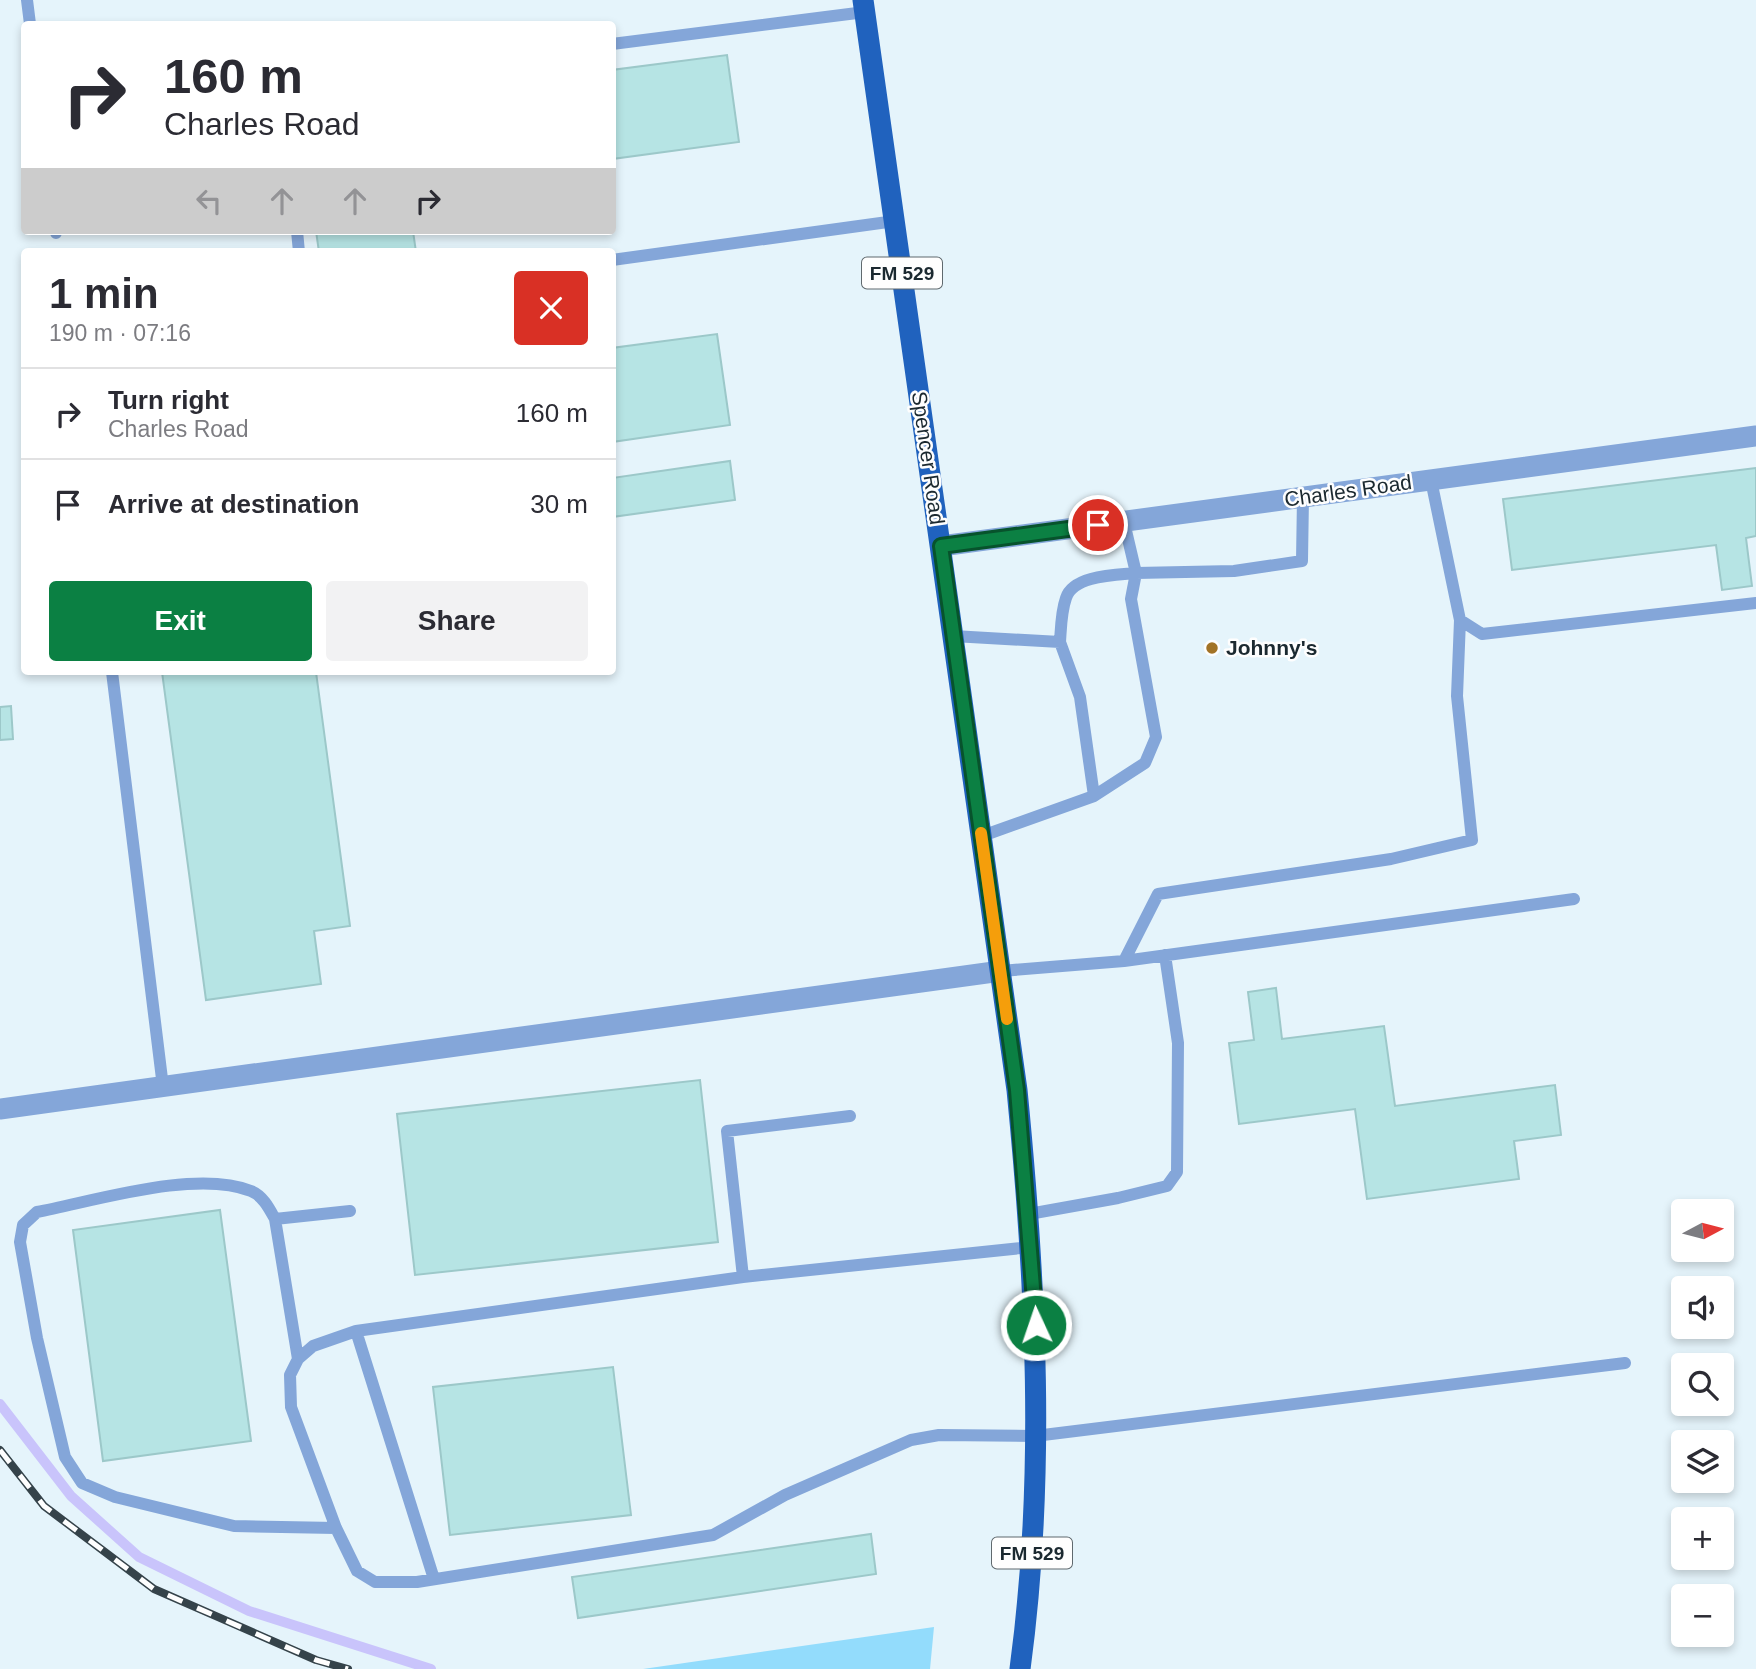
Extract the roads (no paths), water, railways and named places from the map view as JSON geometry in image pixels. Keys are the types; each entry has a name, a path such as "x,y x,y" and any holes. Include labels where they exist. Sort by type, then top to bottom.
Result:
{"main road":[{"name":"Spencer Road","path":"864,6 1017,1090 1029,1213 1036,1325 1035,1436 1031,1587 1020,1669"}],"street":[{"name":"Charles Road","path":"941,546 1756,436"},
{"path":"0,1109 1000,971"}],"lane":[{"path":"27,0 30,21"},
{"path":"616,43 864,6"},
{"path":"616,259 895,221"},
{"path":"1124,961 1158,894 1391,859 1472,840 1457,696 1460,620 1431,480"},
{"path":"1094,796 1080,697 1060,642 1066,595 1078,584 1106,576 1234,571 1302,561 1303,497"},
{"path":"982,836 1094,796 1145,763 1156,737 1131,598 1136,573 1124,522"},
{"path":"1460,620 1482,634 1756,603"},
{"path":"953,636 1060,642"},
{"path":"112,675 163,1087"},
{"path":"1000,971 1124,961 1574,899"},
{"path":"1029,1213 1118,1198 1167,1185 1177,1172 1178,1043 1165,955"},
{"path":"743,1277 727,1131 850,1116"},
{"path":"298,1359 275,1219 268,1204 252,1191 194,1182 37,1212 23,1225 20,1242 37,1338 65,1458 82,1483 115,1497 234,1526 336,1528"},
{"path":"275,1219 350,1211"},
{"path":"1031,1247 743,1277 356,1331 313,1346 298,1359 290,1375 291,1407 336,1528 357,1571 375,1582 434,1579 713,1535 785,1495 911,1440 939,1435 1035,1436 1625,1363"},
{"path":"356,1331 434,1579"}],"waterway":[{"path":"0,1404 71,1496 139,1557 249,1611 431,1669"}],"railway":[{"path":"0,1450 44,1506 154,1589 316,1660 348,1669"}],"place":[{"name":"Johnny's","path":"1212,648"}]}
